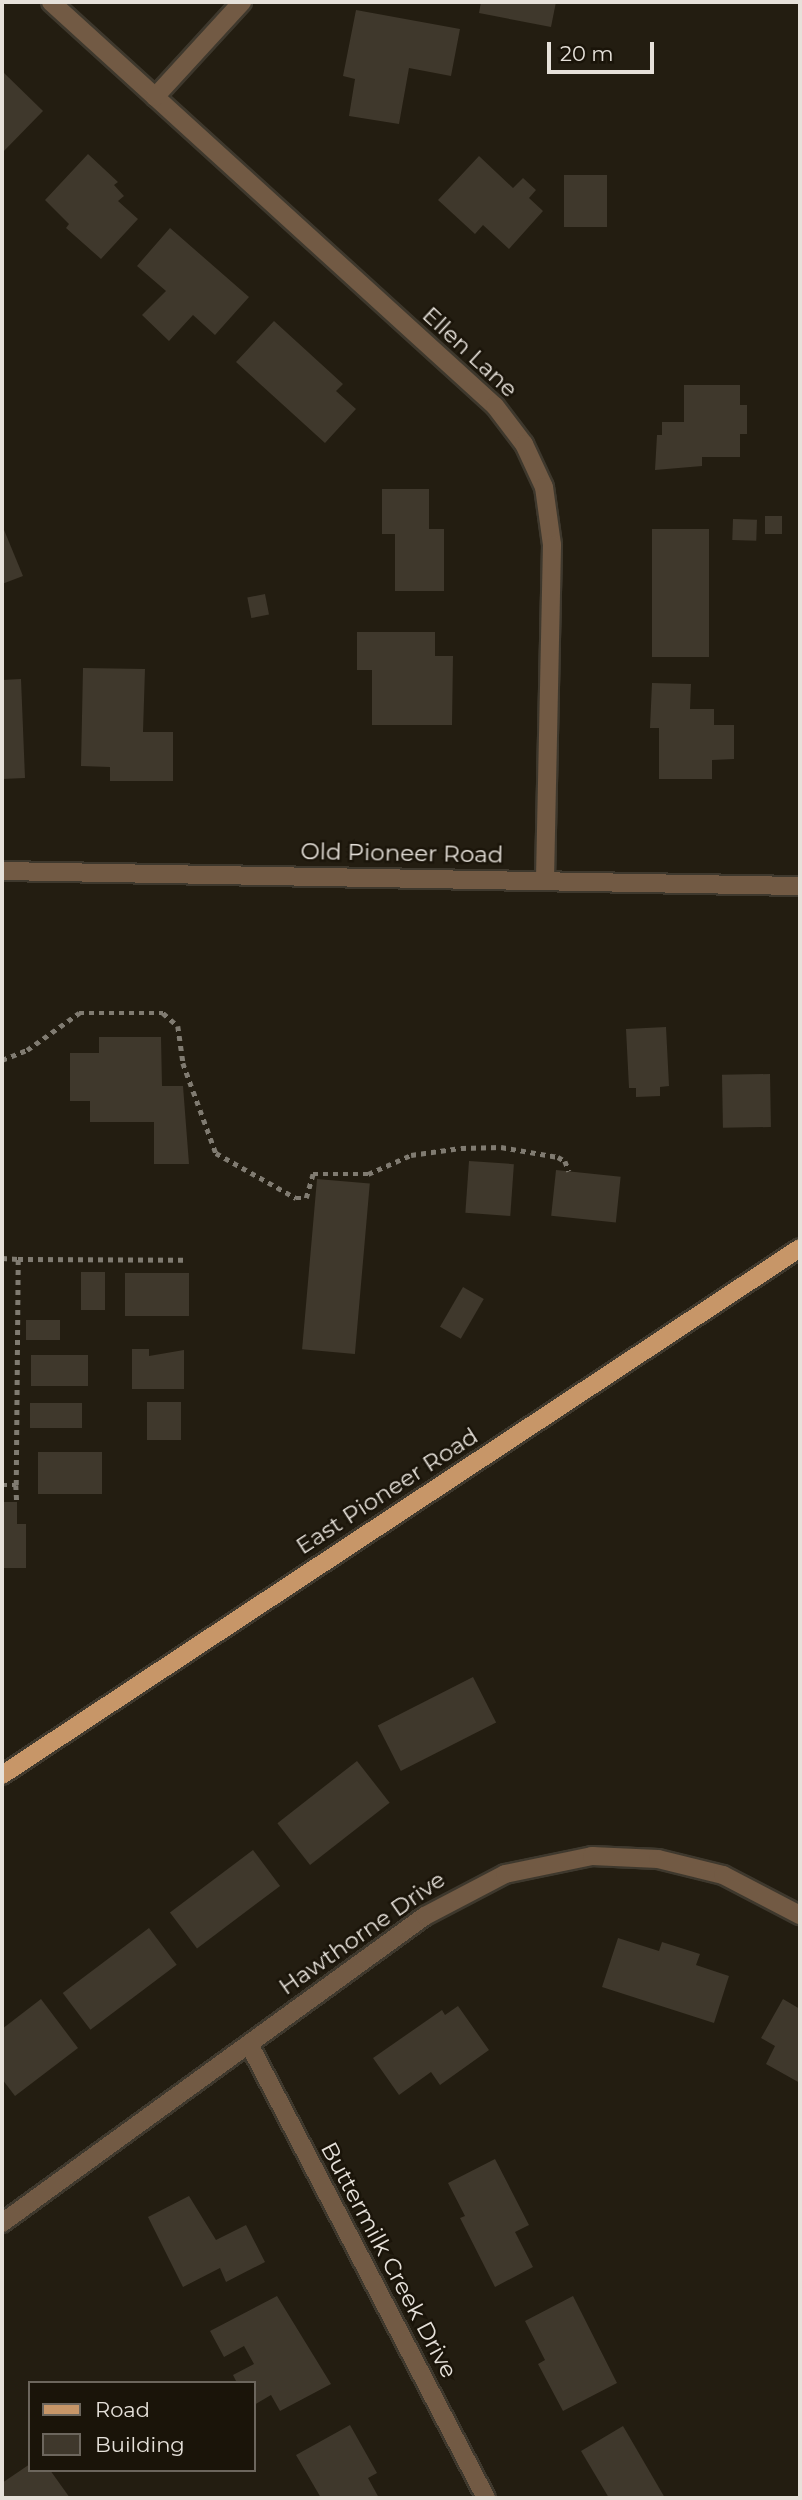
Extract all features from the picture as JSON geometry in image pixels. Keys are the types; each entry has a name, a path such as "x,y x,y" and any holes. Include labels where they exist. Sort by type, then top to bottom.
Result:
{"main road":[{"name":"East Pioneer Road","path":"2,1775 800,1248"}],"street":[{"name":"Ellen Lane","path":"51,2 495,406 530,454 547,498 552,545 545,881"},
{"path":"155,97 242,2"},
{"name":"Old Pioneer Road","path":"2,871 800,886"},
{"name":"Hawthorne Drive","path":"2,2223 445,1902 484,1882 537,1864 592,1856 659,1859 744,1884 800,1915"},
{"name":"Buttermilk Creek Drive","path":"248,2044 486,2498"}],"path":[{"path":"2,1060 27,1050 79,1013 163,1013 178,1027 183,1063 216,1153 296,1198 306,1198 313,1174 368,1174 411,1155 461,1148 501,1147 558,1157 565,1161 569,1171"},
{"path":"2,1258 184,1261"},
{"path":"17,1502 18,1259"},
{"path":"2,1485 16,1485"}],"building":[{"path":"481,2 556,2 551,27 479,13"},
{"path":"356,10 460,29 451,76 409,68 399,124 349,116 355,79 343,76"},
{"path":"2,71 43,111 2,153"},
{"path":"88,154 118,182 114,185 124,196 118,201 138,219 101,259 66,228 69,224 45,200"},
{"path":"479,156 513,188 523,178 536,190 529,198 543,211 509,249 483,225 475,234 438,200"},
{"path":"564,175 607,175 607,227 564,227"},
{"path":"170,228 249,297 215,335 193,315 169,341 142,315 166,291 137,266"},
{"path":"274,321 343,384 336,391 356,409 325,443 236,362"},
{"path":"684,385 740,385 740,405 747,405 747,434 740,434 740,457 702,457 702,466 655,470 657,435 662,435 662,422 684,422"},
{"path":"382,489 429,489 429,529 444,529 444,591 395,591 395,534 382,534"},
{"path":"765,516 782,516 782,534 765,534"},
{"path":"733,519 757,520 756,541 732,540"},
{"path":"2,525 23,576 2,584"},
{"path":"652,529 709,529 709,657 652,657"},
{"path":"265,594 269,615 251,618 247,597"},
{"path":"357,632 435,632 435,656 453,656 452,725 372,725 372,670 357,670"},
{"path":"83,668 145,669 143,732 173,732 173,781 110,781 110,767 81,766"},
{"path":"21,679 25,778 2,779 2,680"},
{"path":"652,683 691,684 690,709 714,709 714,725 734,725 734,759 712,760 712,779 659,779 659,728 650,728"},
{"path":"666,1027 669,1086 660,1087 660,1096 636,1097 636,1088 629,1088 626,1029"},
{"path":"99,1037 161,1037 162,1086 183,1086 189,1164 154,1164 154,1122 90,1122 90,1101 70,1101 70,1053 99,1053"},
{"path":"770,1074 771,1127 723,1128 722,1075"},
{"path":"469,1161 514,1164 510,1216 465,1213"},
{"path":"556,1170 621,1177 616,1223 551,1216"},
{"path":"317,1179 370,1184 355,1354 302,1349"},
{"path":"81,1272 105,1272 105,1310 81,1310"},
{"path":"125,1273 189,1273 189,1316 125,1316"},
{"path":"463,1287 484,1299 461,1339 440,1327"},
{"path":"26,1320 60,1320 60,1340 26,1340"},
{"path":"132,1349 149,1349 149,1356 184,1350 184,1389 132,1389"},
{"path":"31,1355 88,1355 88,1386 31,1386"},
{"path":"147,1402 181,1402 181,1440 147,1440"},
{"path":"30,1403 82,1403 82,1428 30,1428"},
{"path":"38,1452 102,1452 102,1494 38,1494"},
{"path":"2,1502 17,1502 17,1524 26,1524 26,1568 2,1568"},
{"path":"473,1677 496,1722 401,1771 378,1726"},
{"path":"357,1761 390,1803 310,1865 277,1823"},
{"path":"253,1850 280,1886 197,1949 170,1913"},
{"path":"149,1928 177,1965 90,2030 63,1993"},
{"path":"618,1938 659,1951 662,1942 700,1954 696,1965 729,1976 714,2023 602,1987"},
{"path":"41,1999 78,2048 15,2096 2,2079 2,2029"},
{"path":"783,1999 800,2009 800,2083 766,2064 775,2046 761,2038"},
{"path":"458,2006 489,2050 440,2085 431,2072 399,2095 373,2058 442,2010 445,2015"},
{"path":"495,2159 529,2225 515,2232 533,2267 495,2287 460,2218 465,2216 448,2183"},
{"path":"189,2196 216,2240 246,2225 265,2262 226,2282 220,2268 183,2287 148,2217"},
{"path":"277,2296 331,2384 280,2411 271,2395 256,2404 256,2381 236,2381 233,2375 254,2364 244,2346 224,2357 210,2331"},
{"path":"573,2296 617,2383 563,2411 538,2364 545,2360 525,2321"},
{"path":"350,2425 377,2473 368,2478 379,2498 321,2498 296,2455"},
{"path":"623,2426 665,2498 609,2498 581,2451"},
{"path":"28,2465 28,2472 51,2472 70,2498 2,2498 2,2483"}]}
